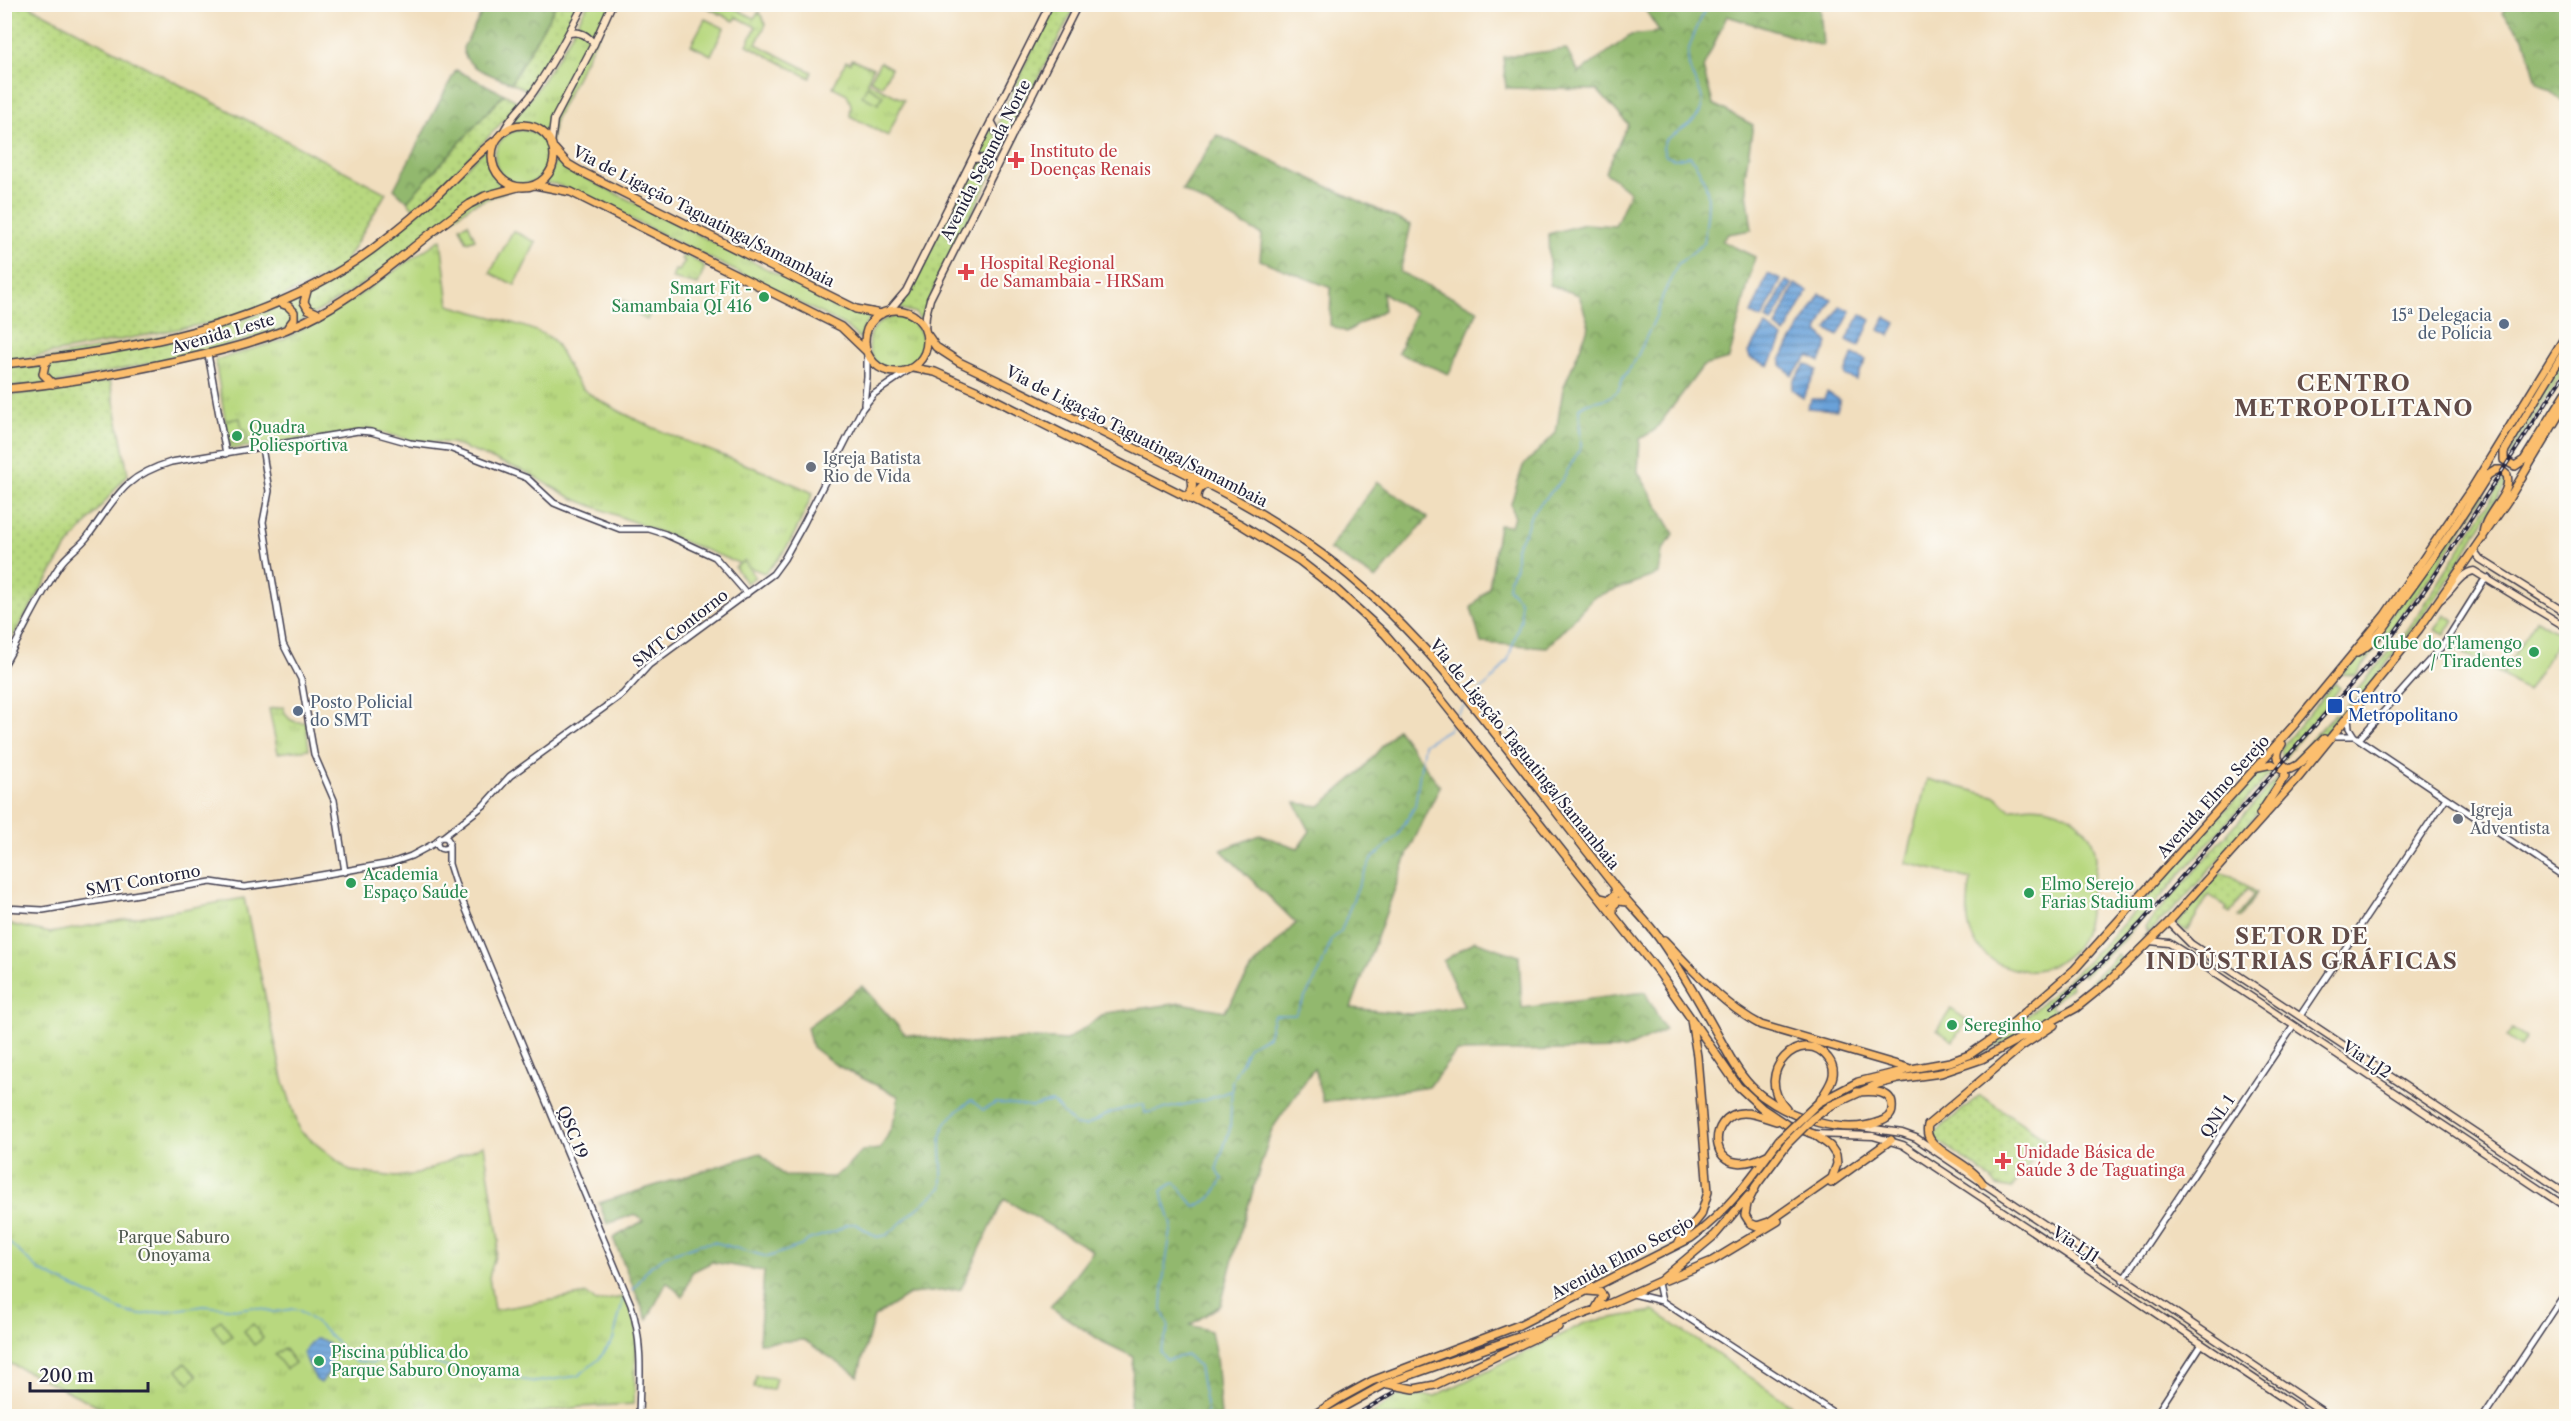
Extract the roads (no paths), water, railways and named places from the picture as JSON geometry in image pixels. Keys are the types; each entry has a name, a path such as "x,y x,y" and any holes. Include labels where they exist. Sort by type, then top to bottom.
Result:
{"main road":[{"path":"584,4 542,78 508,121 497,139 491,156 496,173 502,180 518,187 535,185 572,192 803,307 847,331 880,369 898,373 911,369 925,352 926,332 921,322 907,311 885,312 869,326 866,334 867,352"},
{"path":"535,185 543,180 553,165 554,120 612,4"},
{"name":"Avenida Segunda Norte","path":"885,312 906,291 1050,4"},
{"name":"Avenida Segunda Norte","path":"926,332 926,315 930,299 1078,4"},
{"path":"569,33 582,33 594,44"},
{"path":"991,121 998,134 1013,134"},
{"path":"502,133 511,128 530,126 539,129 552,145"},
{"name":"Avenida Leste","path":"4,364 50,359 192,331 234,320 308,291 344,269 405,223 482,150 497,139"},
{"name":"Via de Ligação Taguatinga/Samambaia","path":"552,145 568,164 580,171 742,254 856,309 885,312"},
{"path":"973,159 987,158 994,172"},
{"name":"Avenida Leste","path":"4,389 53,384 208,354 248,343 319,314 375,279 470,204 485,196 518,187"},
{"path":"308,291 304,302 308,309 319,314"},
{"path":"280,303 288,306 294,312 294,319 286,328"},
{"name":"Via de Ligação Taguatinga/Samambaia","path":"926,332 936,346 959,362 1206,484 1274,521 1338,567 1396,618 1457,685 1657,936 1697,998 1746,1082 1758,1093 1790,1113 1834,1125 1861,1127"},
{"name":"Avenida Elmo Serejo","path":"1312,1416 1372,1381 1520,1325 1672,1249 1705,1228 1719,1215 1779,1140 1818,1103 1858,1082 1950,1062 1969,1055 2037,1004 2074,970 2124,917 2353,656 2385,615 2447,525 2566,334"},
{"path":"2566,349 2504,452 2504,460 2508,464 2515,466 2524,460 2566,393"},
{"path":"50,359 45,364 43,374 53,384"},
{"name":"Via de Ligação Taguatinga/Samambaia","path":"911,369 944,375 1198,502 1277,546 1337,590 1385,634 1440,698 1613,914 1690,1015 1738,1086 1763,1109 1787,1125 1814,1134"},
{"name":"Avenida Elmo Serejo","path":"1327,1416 1385,1384 1594,1310 1659,1282 1715,1235 1787,1144 1812,1119 1830,1106 1857,1092 1898,1079 1941,1073 1982,1059 2076,1008 2107,983 2169,922 2348,716 2438,602 2474,551 2566,403"},
{"path":"2353,656 2365,648 2395,611 2488,475 2501,470 2507,475 2508,486 2486,521 2482,538"},
{"path":"1185,496 1193,487 1191,476"},
{"path":"1198,502 1196,496 1206,484"},
{"path":"2474,551 2493,567 2566,613"},
{"path":"2438,602 2468,572 2474,571 2566,625"},
{"path":"2488,578 2499,575 2521,585"},
{"path":"2295,724 2277,753 2283,765 2290,769 2298,765 2338,728"},
{"path":"2251,829 2285,776 2283,771 2272,764 2257,767"},
{"path":"1600,898 1609,900 1616,894 1615,886"},
{"path":"1613,914 1613,906 1618,901 1628,902"},
{"name":"Via LJ2","path":"2169,922 2191,944 2566,1193"},
{"path":"1657,936 1742,1015 1761,1025 1911,1069"},
{"name":"Via LJ2","path":"2150,941 2169,943 2292,1027 2358,1068 2566,1207"},
{"path":"2260,1004 2264,999 2271,997"},
{"path":"1980,1195 1985,1186 1977,1174 1930,1141 1927,1132 1928,1125 2022,1046 2066,1018 2076,1008"},
{"path":"1672,1249 1701,1215 1708,1192 1697,1056 1690,1015"},
{"path":"1790,1113 1776,1096 1773,1076 1779,1063 1790,1052 1813,1047 1824,1052 1831,1061 1833,1076 1818,1103"},
{"path":"2358,1068 2363,1065 2364,1060"},
{"path":"2368,1075 2374,1066"},
{"path":"1857,1092 1878,1091 1890,1099 1893,1109 1886,1119 1861,1127"},
{"path":"1770,1154 1746,1164 1731,1162 1718,1145 1718,1131 1721,1124 1727,1118 1744,1113 1787,1125"},
{"name":"Via LJ1","path":"1861,1127 1902,1133 1916,1138 2123,1280 2329,1416"},
{"path":"1756,1186 1745,1215 1757,1226 1769,1222 1825,1185 1835,1171 1836,1155 1824,1140 1814,1134"},
{"name":"Via LJ1","path":"1814,1134 1873,1136 1891,1140 1980,1195 2310,1416"},
{"path":"1659,1282 1704,1265 1763,1232 1891,1140"},
{"path":"1952,1177 1957,1172 1957,1167"},
{"path":"2533,1185 2539,1176"},
{"path":"2540,1190 2546,1181"},
{"path":"1385,1384 1414,1389 1435,1385 1594,1310 1603,1298 1602,1294 1586,1291"},
{"path":"2149,1309 2154,1307 2156,1302"},
{"path":"2159,1316 2166,1308"}],"street":[{"name":"SMT Contorno","path":"862,409 867,377 867,352"},
{"path":"208,354 226,454"},
{"name":"SMT Contorno","path":"4,908 43,910 211,882 244,887 345,872 399,861 425,849 439,846 447,841 460,824 484,806 517,771 623,694 649,665 773,574 784,559 862,409 874,394 911,369"},
{"path":"4,665 61,563 87,537 115,495 141,475 171,462 358,431 371,432 410,443 449,448 527,478 554,502 566,508 620,529 649,529 712,555 719,560 747,594"},
{"path":"262,447 269,491 263,522 283,644 301,679 314,754 334,800 345,872"},
{"path":"2357,737 2444,644 2483,582 2488,578"},
{"path":"2348,716 2349,725 2357,737 2566,878"},
{"path":"2332,735 2357,737"},
{"path":"2300,1016 2446,798"},
{"name":"SMT Contorno","path":"439,846 447,841"},
{"name":"QSC 19","path":"447,841 449,864"},
{"name":"QSC 19","path":"439,846 449,864 631,1305 638,1329 641,1354 639,1416"},
{"name":"QNL 1","path":"2123,1280 2292,1027"},
{"path":"1659,1282 1662,1301"},
{"path":"2484,1416 2566,1293"},
{"path":"1633,1294 1662,1301 1839,1416"},
{"path":"2155,1416 2202,1344"},
{"path":"4,1413 13,1416"}],"water":[{"path":"1768,274 1781,280 1762,319 1751,314"},
{"path":"1786,281 1792,284 1772,323 1766,319"},
{"path":"1795,284 1808,291 1785,334 1776,327"},
{"path":"1820,294 1832,299 1818,331 1828,343 1820,362 1809,356 1792,375 1781,365 1781,359"},
{"path":"1840,306 1851,311 1838,336 1827,329"},
{"path":"1861,314 1871,320 1859,346 1846,340"},
{"path":"1885,317 1896,323 1890,336 1879,330"},
{"path":"1766,326 1783,338 1769,366 1750,358 1748,352"},
{"path":"1853,354 1866,360 1856,380 1846,376 1845,373"},
{"path":"1806,364 1817,370 1803,398 1792,389 1794,380"},
{"path":"1827,392 1840,400 1837,410 1807,408 1812,399 1824,399"},
{"name":"Piscina pública do Parque Saburo Onoyama","path":"315,1339 327,1342 333,1353 328,1373 321,1383 316,1380 303,1353"}],"waterway":[{"path":"1471,699 1495,677 1508,660 1521,618 1520,601 1508,588 1509,579 1516,567 1516,547 1526,530 1531,514 1562,480 1581,447 1579,408 1587,403 1606,399 1618,391 1623,378 1636,359 1678,264 1704,243 1708,197 1703,178 1690,156 1674,159 1666,156 1663,148 1665,140 1688,125 1702,106 1702,98 1690,70 1688,52 1706,4"},
{"path":"1457,714 1467,702"},
{"path":"1205,1416 1207,1410 1199,1367 1187,1355 1166,1360 1160,1352 1169,1327 1162,1310 1164,1274 1172,1225 1161,1191 1175,1182 1195,1207 1211,1198 1223,1179 1216,1170 1230,1129 1232,1081 1249,1046 1268,1036 1274,1015 1295,1015 1320,971 1331,940 1341,931 1371,860 1398,835 1415,806 1424,744 1449,729 1453,721"},
{"path":"633,1290 649,1267 667,1255 700,1244 714,1242 768,1257 803,1245 808,1240 836,1231 848,1224 856,1224 877,1237 887,1235 941,1188 943,1130 951,1117 971,1100 983,1110 996,1103 1032,1107 1052,1102 1075,1125 1085,1126 1112,1112 1140,1105 1144,1105 1145,1113 1206,1100 1230,1091"},
{"path":"4,1238 40,1271 123,1311 139,1315 203,1306 239,1309 252,1307 275,1312 299,1310 320,1326 355,1361 372,1363 410,1355 447,1367 536,1382 578,1376 599,1359 613,1340 623,1300"}],"railway":[{"path":"2051,1008 2106,959 2140,924 2385,646 2431,581 2566,372"},
{"path":"1354,1416 1395,1392"}],"place":[{"name":"Instituto de Doenças Renais","path":"1016,160"},
{"name":"Hospital Regional de Samambaia - HRSam","path":"966,272"},
{"name":"Smart Fit - Samambaia QI 416","path":"764,297"},
{"name":"15ª Delegacia de Polícia","path":"2504,324"},
{"name":"Quadra Poliesportiva","path":"237,436"},
{"name":"Igreja Batista Rio de Vida","path":"811,467"},
{"name":"Clube do Flamengo / Tiradentes","path":"2534,652"},
{"name":"Centro Metropolitano","path":"2335,706"},
{"name":"Posto Policial do SMT","path":"298,711"},
{"name":"Igreja Adventista","path":"2458,819"},
{"name":"Academia Espaço Saúde","path":"351,883"},
{"name":"Elmo Serejo Farias Stadium","path":"2029,893"},
{"name":"Sereginho","path":"1952,1025"},
{"name":"Unidade Básica de Saúde 3 de Taguatinga","path":"2003,1161"},
{"name":"Piscina pública do Parque Saburo Onoyama","path":"319,1361"}],"district":[{"name":"CENTRO METROPOLITANO","path":"2354,396"},
{"name":"SETOR DE INDÚSTRIAS GRÁFICAS","path":"2302,948"}],"park label":[{"name":"Parque Saburo Onoyama","path":"174,1246"}]}
